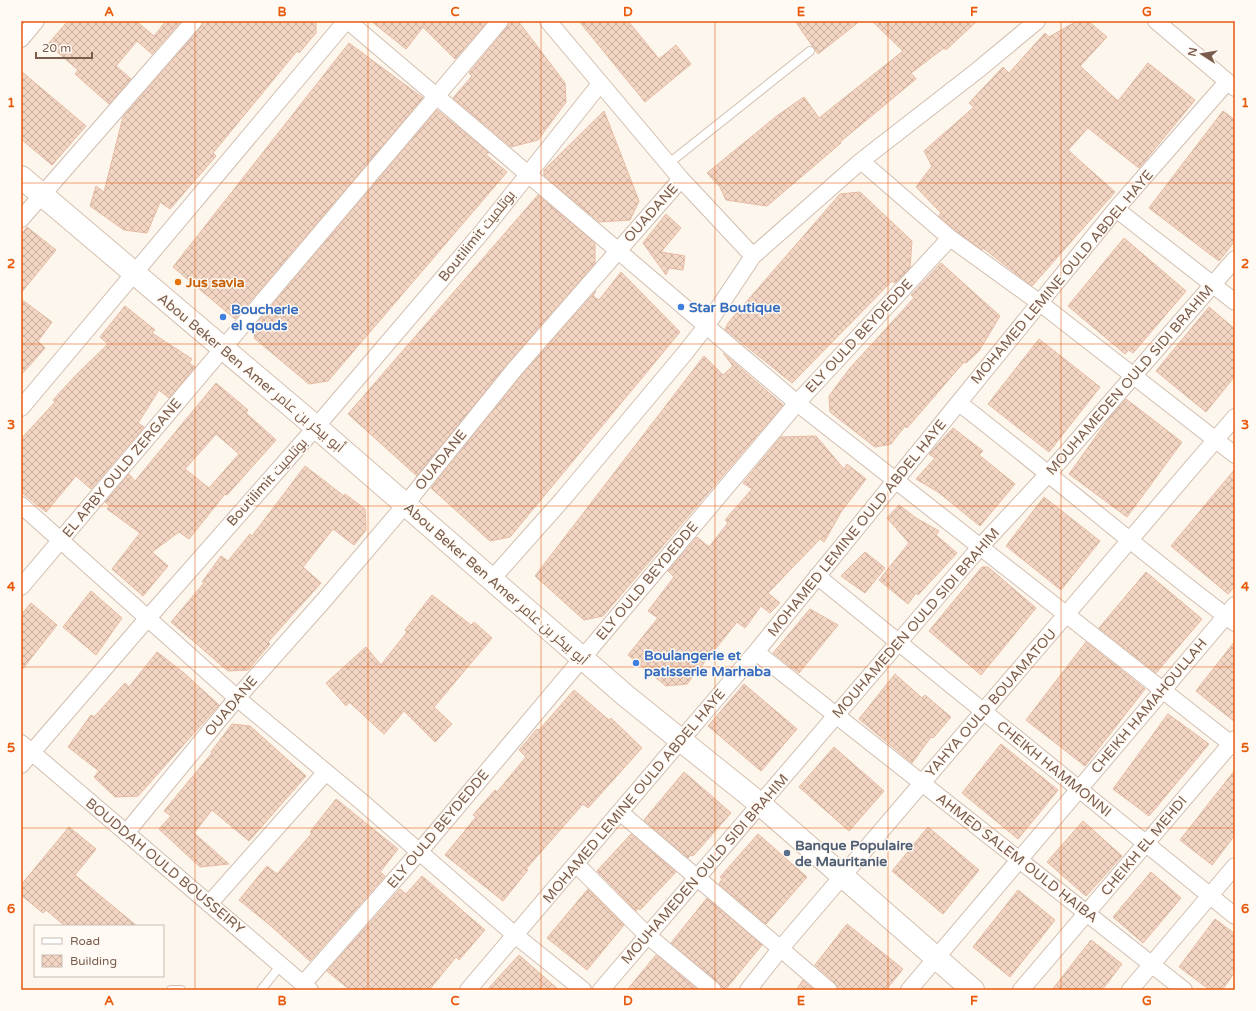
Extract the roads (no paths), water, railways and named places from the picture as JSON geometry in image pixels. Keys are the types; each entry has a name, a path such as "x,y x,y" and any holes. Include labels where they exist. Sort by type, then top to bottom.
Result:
{"street":[{"path":"21,39 36,21"},
{"path":"21,219 194,21"},
{"path":"21,408 347,21 528,173 797,403 1163,690 1234,743"},
{"name":"EL ARBY OULD ZERGANE","path":"21,587 500,21"},
{"path":"548,21 680,179 753,256"},
{"path":"491,580 563,499 707,325 753,256 861,161 1037,21"},
{"path":"1156,21 1231,85"},
{"name":"Boutilimit بوتلميت","path":"21,766 26,748 147,618 316,427 482,232 600,84"},
{"name":"MOHAMED LEMINE OULD ABDEL HAYE","path":"468,990 621,813 756,652 1116,209 1231,85"},
{"path":"861,161 950,238 1040,302 1235,455"},
{"name":"Abou Beker Ben Amer أبو بيكر بن عامر","path":"21,178 316,427 582,658 760,804 972,990"},
{"name":"OUADANE","path":"126,833 237,698 325,599 405,505 514,370 680,179"},
{"path":"1116,209 1235,302"},
{"name":"ELY OULD BEYDEDDE","path":"306,987 797,403 950,238"},
{"name":"MOUHAMEDEN OULD SIDI BRAHIM","path":"601,990 981,546 1049,473 1235,259"},
{"path":"958,403 1049,473 1129,541 1232,615"},
{"name":"YAHYA OULD BOUAMATOU","path":"748,990 781,948 1235,417"},
{"path":"21,505 237,698 420,851 515,935 583,990"},
{"name":"CHEIKH HAMMONNI","path":"817,576 1235,916"},
{"name":"CHEIKH HAMAHOULLAH","path":"909,990 1163,690 1232,615"},
{"name":"AHMED SALEM OULD HAIBA","path":"756,652 1184,990"},
{"name":"CHEIKH EL MEHDI","path":"1021,990 1234,743"},
{"name":"BOUDDAH OULD BOUSSEIRY","path":"26,748 306,987"},
{"path":"209,904 326,772"},
{"path":"621,813 829,990"},
{"path":"576,864 647,935 713,990"},
{"path":"1130,990 1235,866"}],"lane":[{"path":"668,164 810,51"},
{"path":"262,990 281,965"},
{"path":"171,990 181,990"}],"place":[{"name":"Jus savia","path":"178,282"},
{"name":"Star Boutique","path":"681,307"},
{"name":"Boucherie el qouds","path":"223,317"},
{"name":"Boulangerie et patisserie Marhaba","path":"636,663"},
{"name":"Banque Populaire de Mauritanie","path":"787,853"}]}
